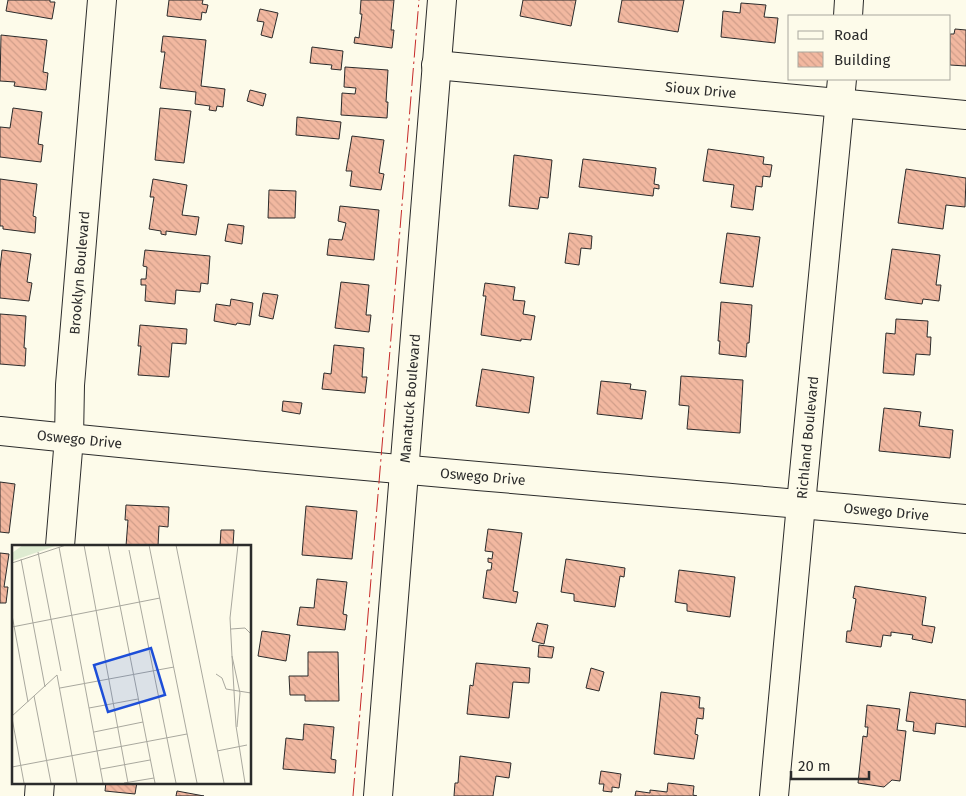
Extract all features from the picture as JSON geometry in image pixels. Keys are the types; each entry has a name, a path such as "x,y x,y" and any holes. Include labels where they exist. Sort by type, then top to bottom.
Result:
{"street":[{"name":"Brooklyn Boulevard","path":"60,545 69,438 70,385 102,0"},
{"name":"Manatuck Boulevard","path":"378,796 442,0"},
{"path":"848,15 849,0"},
{"name":"Sioux Drive","path":"436,65 841,91 966,115"},
{"name":"Richland Boulevard","path":"774,796 841,91"},
{"name":"Oswego Drive","path":"0,431 403,470 966,520"}],"building":[{"path":"8,0 50,0 50,2 55,2 52,19 6,11"},
{"path":"169,0 203,0 202,4 208,5 206,13 202,12 201,20 167,16"},
{"path":"361,0 394,0 391,30 394,30 392,48 354,43 355,37 359,38 362,14 360,14"},
{"path":"523,0 576,0 571,26 520,16"},
{"path":"622,0 684,0 678,32 618,22"},
{"path":"741,3 766,5 764,17 778,18 775,43 721,37 723,11 740,13"},
{"path":"260,9 278,13 272,38 261,35 264,22 257,21"},
{"path":"955,29 966,30 966,66 951,65 951,34 954,34"},
{"path":"1,35 47,40 43,72 48,73 46,90 14,86 15,82 0,81"},
{"path":"163,36 206,40 201,86 225,89 223,107 217,106 216,111 209,110 210,106 195,104 196,92 160,88 165,52 161,52"},
{"path":"312,47 343,51 341,70 331,69 332,65 310,63"},
{"path":"345,67 388,70 387,118 341,115 342,93 355,94 356,88 344,87"},
{"path":"250,90 266,94 263,106 247,101"},
{"path":"13,108 42,112 38,144 43,145 41,162 0,157 0,127 10,128"},
{"path":"160,108 191,111 184,163 155,160"},
{"path":"297,117 341,122 339,139 296,135"},
{"path":"352,136 384,140 379,173 384,174 381,190 350,186 352,171 346,171"},
{"path":"708,149 764,157 763,164 772,165 770,177 763,176 762,187 756,186 753,210 731,207 734,185 703,181"},
{"path":"514,155 552,160 548,198 540,197 538,209 509,206"},
{"path":"583,159 656,168 654,184 659,185 659,189 654,188 653,196 579,187"},
{"path":"906,169 966,178 965,207 946,205 943,229 898,223"},
{"path":"0,179 37,184 33,216 36,217 35,233 3,229 3,226 0,226"},
{"path":"153,179 187,185 182,215 199,217 196,235 166,231 166,235 161,234 161,231 149,229 154,197 150,197"},
{"path":"269,190 296,191 295,218 268,218"},
{"path":"340,206 379,210 374,260 327,255 329,239 342,240 346,223 338,221"},
{"path":"228,224 244,226 242,244 225,241"},
{"path":"569,233 592,236 591,249 581,248 579,265 565,263"},
{"path":"727,233 760,237 753,287 720,283"},
{"path":"892,249 940,255 936,285 941,285 939,301 923,299 922,304 885,299"},
{"path":"2,250 31,254 27,282 32,283 29,301 0,298"},
{"path":"145,250 210,256 208,284 201,283 200,292 176,290 175,304 145,301 146,285 141,285 141,279 146,279 147,267 143,266"},
{"path":"341,282 369,285 366,315 371,315 369,332 335,328"},
{"path":"485,283 515,287 513,300 525,301 523,314 535,316 531,340 521,339 521,341 481,335 486,296 483,296"},
{"path":"263,293 278,295 273,319 259,316"},
{"path":"231,299 253,303 250,325 237,323 236,325 214,321 216,304 230,306"},
{"path":"721,302 752,305 746,357 719,354"},
{"path":"0,314 26,316 25,366 0,364"},
{"path":"896,319 928,321 927,337 931,337 930,355 916,354 914,375 883,373 886,333 895,334"},
{"path":"140,325 187,329 186,344 172,343 169,377 138,375 141,346 138,346"},
{"path":"334,345 364,348 362,377 367,377 365,393 322,389 324,373 331,374"},
{"path":"482,369 534,377 529,413 476,406"},
{"path":"681,376 743,380 740,433 687,429 689,406 679,405"},
{"path":"601,381 631,384 630,389 646,391 642,419 597,414"},
{"path":"283,401 302,403 300,414 282,411"},
{"path":"884,408 921,412 919,426 953,430 950,458 879,451"},
{"path":"0,482 15,484 9,533 0,532"},
{"path":"126,505 169,507 168,527 159,526 158,545 126,545 128,520 125,520"},
{"path":"306,506 357,511 352,559 302,555"},
{"path":"488,529 522,533 513,591 518,592 516,603 483,598 487,570 491,570 492,563 488,562 488,558 492,559 493,552 485,551"},
{"path":"221,530 234,530 233,545 220,545"},
{"path":"0,553 9,554 4,587 8,587 6,603 0,603"},
{"path":"566,559 625,568 624,577 620,576 615,607 574,601 574,594 561,592"},
{"path":"679,570 735,577 730,617 687,611 687,604 675,602"},
{"path":"317,579 347,582 343,614 347,615 345,630 297,625 300,607 314,608"},
{"path":"855,586 926,597 922,625 935,627 932,643 912,639 913,635 891,632 891,636 883,635 881,647 846,642 847,631 851,631 856,599 853,598"},
{"path":"537,623 548,625 544,644 532,641"},
{"path":"262,631 290,635 286,661 258,656"},
{"path":"539,645 554,647 552,658 538,657"},
{"path":"308,652 338,652 339,701 305,701 305,695 290,695 289,676 308,676"},
{"path":"476,663 530,668 529,683 513,682 509,718 467,714 470,685 473,686"},
{"path":"591,668 604,672 599,691 586,688"},
{"path":"661,692 700,697 699,708 704,708 703,719 697,718 695,734 698,735 694,759 654,754"},
{"path":"910,692 966,700 966,727 936,723 935,734 913,731 914,722 906,721"},
{"path":"867,705 900,709 897,730 906,731 900,781 892,780 884,787 858,783 863,736 867,737 868,727 865,727"},
{"path":"304,724 334,727 331,759 336,760 335,773 283,769 286,738 303,740"},
{"path":"460,756 511,763 509,778 496,776 493,796 454,796 455,783 458,783"},
{"path":"601,771 621,774 619,788 612,787 612,792 603,791 604,784 599,784"},
{"path":"668,783 694,786 693,795 697,796 635,796 636,791 650,793 650,790 667,792"},
{"path":"106,784 137,784 135,794 105,791"},
{"path":"177,791 204,796 176,796"}],"power":[{"path":"353,796 419,0"}]}
